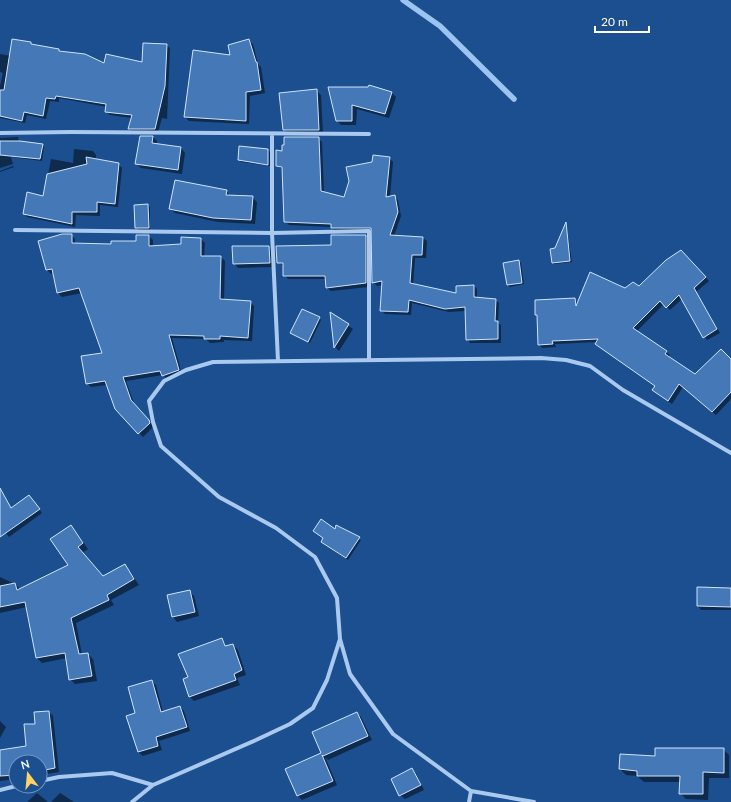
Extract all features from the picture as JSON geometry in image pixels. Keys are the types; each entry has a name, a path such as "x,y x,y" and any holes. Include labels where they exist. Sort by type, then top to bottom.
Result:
{"street":[{"path":"0,134 71,132 369,134"},
{"path":"272,134 272,233 278,360"},
{"path":"15,230 272,233 369,231 369,360"},
{"path":"534,802 471,791 393,734 350,674 340,639 337,598 315,557 276,528 219,497 161,446 153,422 149,401 164,381 186,370 213,362 278,360 541,358 566,360 590,366 623,390 731,453"},
{"path":"132,802 153,785 263,737 290,724 313,708 327,680 340,639"},
{"path":"48,779 59,777 112,773 153,785"},
{"path":"469,802 471,791"}],"building":[{"path":"12,39 59,49 59,51 85,54 104,63 106,54 142,62 143,43 167,44 165,86 155,129 128,129 132,115 105,112 106,104 56,96 55,99 46,98 43,116 24,112 22,121 0,116 0,90 4,90"},
{"path":"249,39 257,62 261,90 246,92 246,121 184,117 193,50 230,55 228,45"},
{"path":"369,85 392,92 385,114 352,105 352,121 336,121 328,87 368,87"},
{"path":"317,89 319,130 283,130 279,93"},
{"path":"140,136 153,136 152,143 181,147 178,170 135,164"},
{"path":"284,137 319,137 321,191 344,197 349,181 346,167 372,162 373,155 390,157 386,197 395,195 398,212 390,235 423,237 422,255 412,255 410,283 456,293 456,286 474,285 474,297 496,299 495,321 498,321 498,339 466,340 465,307 445,309 409,300 408,312 380,311 382,281 372,283 371,228 331,228 331,224 284,222 282,167 276,166 276,150 282,151"},
{"path":"0,141 20,141 43,144 40,159 0,155"},
{"path":"239,146 268,149 268,165 238,160"},
{"path":"86,157 119,163 115,204 97,202 97,212 72,212 72,224 23,214 27,192 43,196 47,174 87,164"},
{"path":"175,180 227,190 226,195 253,196 251,220 213,218 169,209"},
{"path":"148,204 149,228 135,228 134,205"},
{"path":"566,222 570,261 552,263 550,249 555,248"},
{"path":"62,234 72,234 72,243 111,244 111,241 136,241 136,235 149,235 149,246 181,244 181,237 201,238 201,256 221,256 220,299 251,301 248,338 220,336 220,339 204,339 204,336 169,335 179,370 162,376 160,371 123,377 131,400 150,423 138,434 115,409 105,381 86,384 81,356 102,353 79,288 57,293 52,269 46,270 38,241"},
{"path":"331,235 366,235 366,283 326,288 325,276 283,276 283,263 277,263 276,246 331,245"},
{"path":"232,246 269,246 270,263 233,264"},
{"path":"681,250 706,277 694,288 717,329 703,338 679,295 666,308 660,301 633,328 667,351 665,354 695,374 721,349 731,359 731,392 712,412 679,384 668,401 652,390 655,386 595,344 598,339 552,341 553,344 538,345 535,300 575,298 576,306 590,272 625,288 633,282 639,286 666,260"},
{"path":"519,260 522,283 507,285 503,263"},
{"path":"302,309 320,317 308,342 290,333"},
{"path":"330,312 349,324 334,348"},
{"path":"0,488 11,508 29,495 40,509 0,537"},
{"path":"321,519 335,529 336,525 360,537 346,558 321,542 323,538 313,531"},
{"path":"71,525 83,543 78,547 103,576 125,564 134,579 107,595 109,600 71,618 79,654 88,653 92,676 69,680 65,653 36,658 25,602 0,607 0,586 15,583 17,590 68,565 50,539"},
{"path":"697,587 731,588 731,607 697,606"},
{"path":"190,590 195,612 172,617 167,595"},
{"path":"222,638 225,646 233,644 242,670 234,674 236,680 189,697 183,679 188,677 178,654"},
{"path":"152,680 161,712 180,706 187,727 156,737 158,746 138,752 126,716 135,713 128,687"},
{"path":"49,711 55,768 48,769 48,754 8,754 8,776 0,776 0,750 26,746 24,724 35,724 34,712"},
{"path":"357,712 368,736 323,756 322,755 333,781 297,796 285,769 321,753 312,732"},
{"path":"655,748 724,748 724,773 703,772 703,794 679,794 680,776 637,776 637,771 619,769 620,754 655,756"},
{"path":"412,768 421,785 399,796 391,779"}],"waterway":[{"path":"403,0 440,26 514,99"}]}
